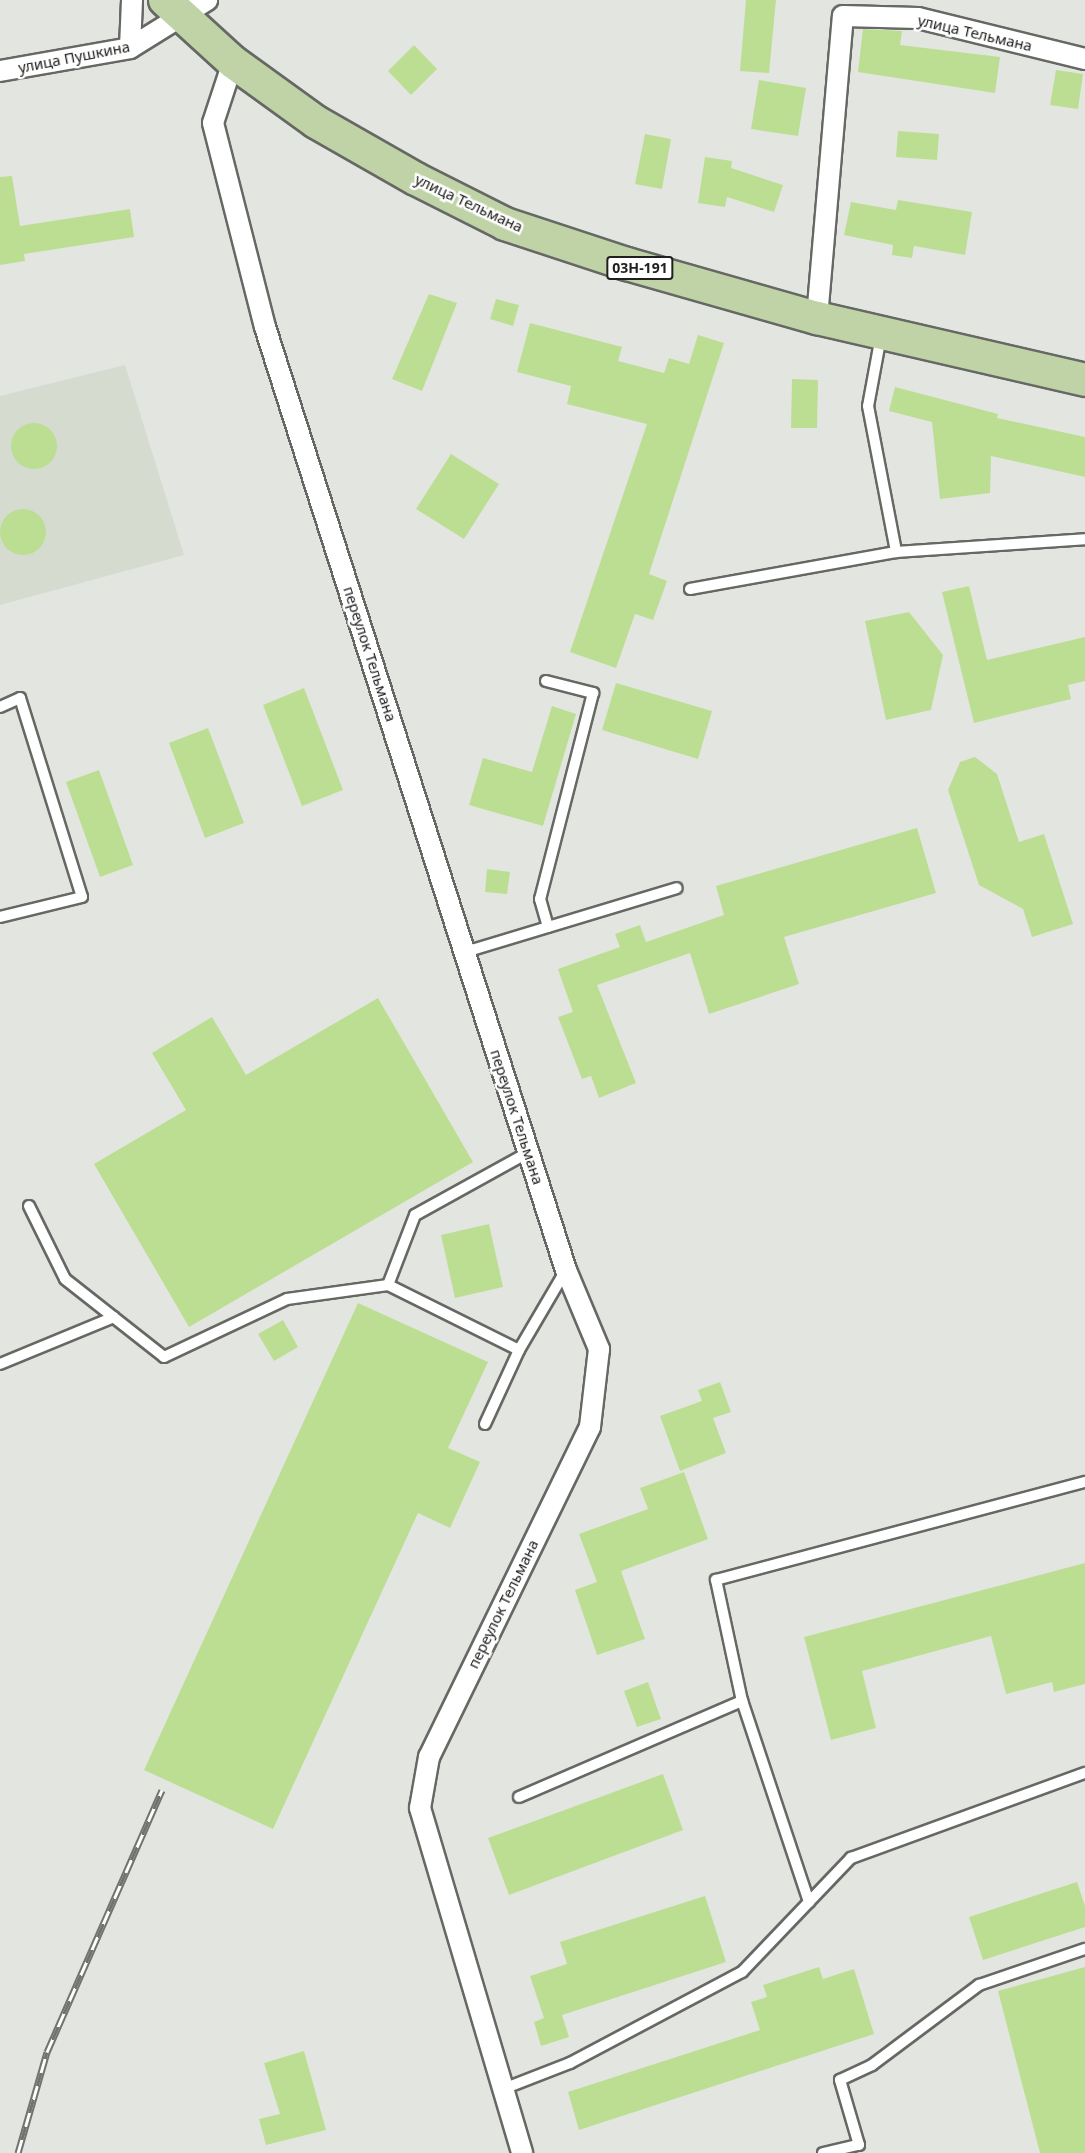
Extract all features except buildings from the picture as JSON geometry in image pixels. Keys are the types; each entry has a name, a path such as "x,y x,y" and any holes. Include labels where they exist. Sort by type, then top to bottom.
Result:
{"main road":[{"name":"улица Тельмана","path":"185,5 233,62 316,122 416,179 505,224 627,264 817,318 1085,380"}],"street":[{"path":"130,48 132,0"},
{"name":"улица Пушкина","path":"0,71 130,48 185,5"},
{"name":"улица Тельмана","path":"817,318 843,16 920,9 1085,59"},
{"name":"переулок Тельмана","path":"233,62 213,123 262,315 566,1270 599,1349 590,1427 429,1757 420,1808 522,2153"}],"lane":[{"path":"881,332 868,406 896,552"},
{"path":"690,589 896,552 1085,539"},
{"path":"546,681 593,693 540,899 548,927"},
{"path":"0,707 20,698 82,897 0,917"},
{"path":"465,952 677,888"},
{"path":"388,1285 415,1215 529,1152"},
{"path":"30,1206 65,1279 164,1356 286,1299 388,1285 519,1350"},
{"path":"485,1424 519,1350 566,1270"},
{"path":"0,1364 114,1317"},
{"path":"809,1902 742,1701 716,1580 1085,1482"},
{"path":"519,1797 742,1701"},
{"path":"503,2089 570,2063 742,1972 851,1858 1085,1773"},
{"path":"823,2153 859,2145 840,2080 872,2065 979,1985 1085,1949"}],"shaded area":[{"path":"125,365 184,555 0,605 0,396"}],"railway":[{"path":"18,2153 47,2052 162,1790"}]}
